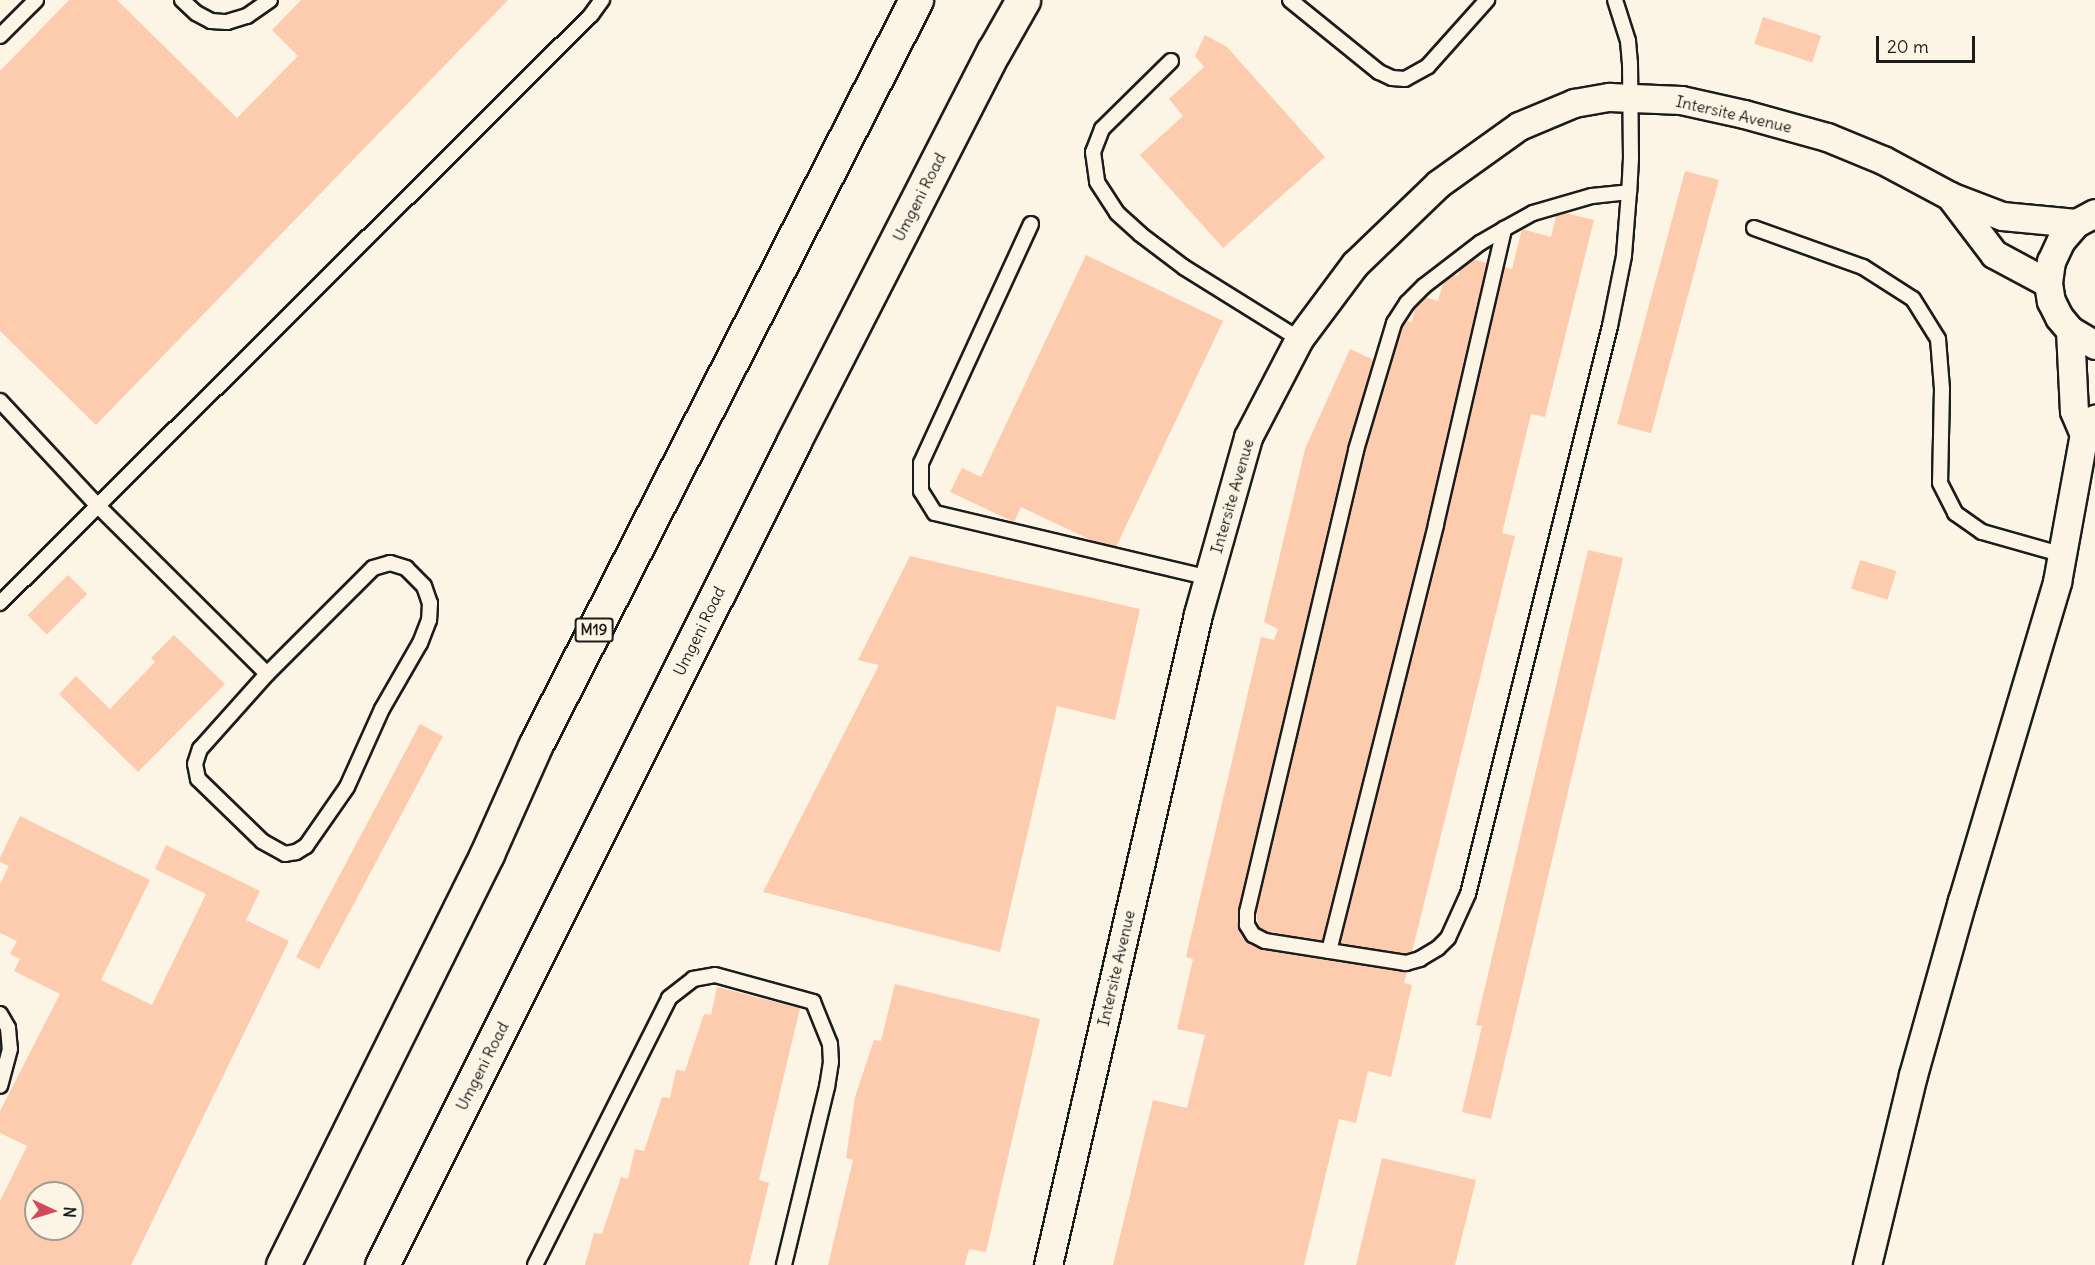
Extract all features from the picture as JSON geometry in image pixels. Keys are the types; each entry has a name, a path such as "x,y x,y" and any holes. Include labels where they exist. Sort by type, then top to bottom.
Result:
{"highway":[{"name":"M19","path":"283,1265 487,854 540,735 916,0"},
{"name":"Umgeni Road","path":"382,1265 794,441 994,51 1023,0"},
{"path":"394,1265 409,1208"}],"street":[{"name":"Intersite Avenue","path":"1048,1265 1209,578 1248,437 1299,339 1355,264 1438,184 1519,126 1574,103 1609,97 1681,100 1827,137 1883,160 1950,196 2002,216 2086,218"},
{"name":"Intersite Avenue","path":"1950,196 1994,254 2048,283"},
{"path":"2086,218 2061,240 2051,261 2048,283 2051,301 2070,330 2095,345"},
{"path":"1867,1265 1913,1075 2064,555 2089,426 2074,411 2070,330"}],"lane":[{"path":"0,36 36,0"},
{"path":"182,0 196,14 211,21 227,22 247,16 270,0"},
{"path":"0,603 602,0"},
{"path":"1290,0 1378,72 1392,78 1406,79 1428,66 1487,0"},
{"path":"1615,0 1628,41 1631,98 1629,192 1624,256 1610,326 1477,861 1455,927 1438,948 1420,959 1406,963 1329,951 1253,935 1247,925 1247,912 1356,450 1394,323 1407,303 1447,267 1504,229 1533,213 1592,196 1629,192"},
{"path":"1171,61 1102,129 1093,152 1097,182 1117,213 1140,234 1185,268 1299,339"},
{"path":"1031,224 921,463 921,491 935,513 1209,578"},
{"path":"1754,228 1863,267 1913,299 1938,339 1942,390 1940,483 1955,513 1982,532 2064,555"},
{"path":"1329,951 1436,524 1504,229"},
{"path":"0,401 98,506 267,674"},
{"path":"390,563 406,568 424,586 430,603 429,620 420,643 382,709 347,787 306,846 296,852 285,854 262,841 198,779 195,764 200,748 267,674 373,568 390,563"},
{"path":"536,1265 669,998 693,980 715,975 813,1002 830,1044 831,1062 827,1087 783,1265"},
{"path":"0,1014 8,1028 10,1048 0,1086"}],"building":[{"path":"69,0 117,0 237,118 298,56 272,30 301,0 508,0 96,425 0,331 0,71"},
{"path":"1763,17 1821,36 1812,62 1754,44"},
{"path":"1205,35 1227,47 1325,157 1223,248 1140,155 1183,116 1169,99 1204,67 1195,56"},
{"path":"1685,171 1719,180 1651,433 1617,424"},
{"path":"1565,213 1594,220 1545,417 1531,414 1502,533 1515,536 1412,952 1405,954 1340,944 1445,526 1504,267 1512,269 1522,229 1551,237 1556,216"},
{"path":"1086,255 1223,321 1116,547 1095,542 1021,507 1014,522 950,492 962,468 981,477"},
{"path":"1473,259 1487,263 1427,522 1322,941 1268,932 1259,928 1256,913 1365,452 1402,327 1406,321 1412,322 1415,307 1425,297 1438,301 1443,283 1453,275 1458,276 1460,270"},
{"path":"1350,349 1374,360 1347,448 1238,910 1238,925 1246,940 1263,950 1407,972 1404,983 1412,985 1391,1077 1368,1071 1356,1123 1339,1119 1304,1265 1113,1265 1153,1100 1187,1108 1205,1035 1177,1029 1193,959 1186,957 1261,637 1274,640 1278,629 1264,622 1305,449"},
{"path":"1588,550 1623,558 1491,1119 1462,1112 1482,1026 1476,1025"},
{"path":"910,556 1140,609 1115,720 1057,706 1000,952 763,892 879,665 858,660"},
{"path":"1860,560 1896,571 1888,600 1851,589"},
{"path":"68,575 87,594 47,634 28,615"},
{"path":"174,635 225,684 138,772 59,694 76,676 110,709 155,662 151,658"},
{"path":"420,724 443,736 319,969 296,957"},
{"path":"20,816 150,880 101,980 152,1005 206,894 155,869 166,845 260,891 246,920 289,941 131,1265 0,1265 0,1201 27,1146 0,1133 0,1111 60,994 14,971 20,959 10,954 17,941 0,933 0,884 9,866 0,862"},
{"path":"895,984 1040,1019 986,1252 969,1249 965,1265 828,1265 853,1160 846,1158 855,1097 874,1040 881,1041"},
{"path":"717,987 800,1008 759,1180 769,1183 749,1265 585,1265 594,1233 602,1234 621,1177 628,1179 635,1149 644,1151 662,1097 670,1098 676,1070 685,1071 704,1014 711,1015"},
{"path":"1382,1158 1476,1180 1455,1265 1356,1265"}]}
